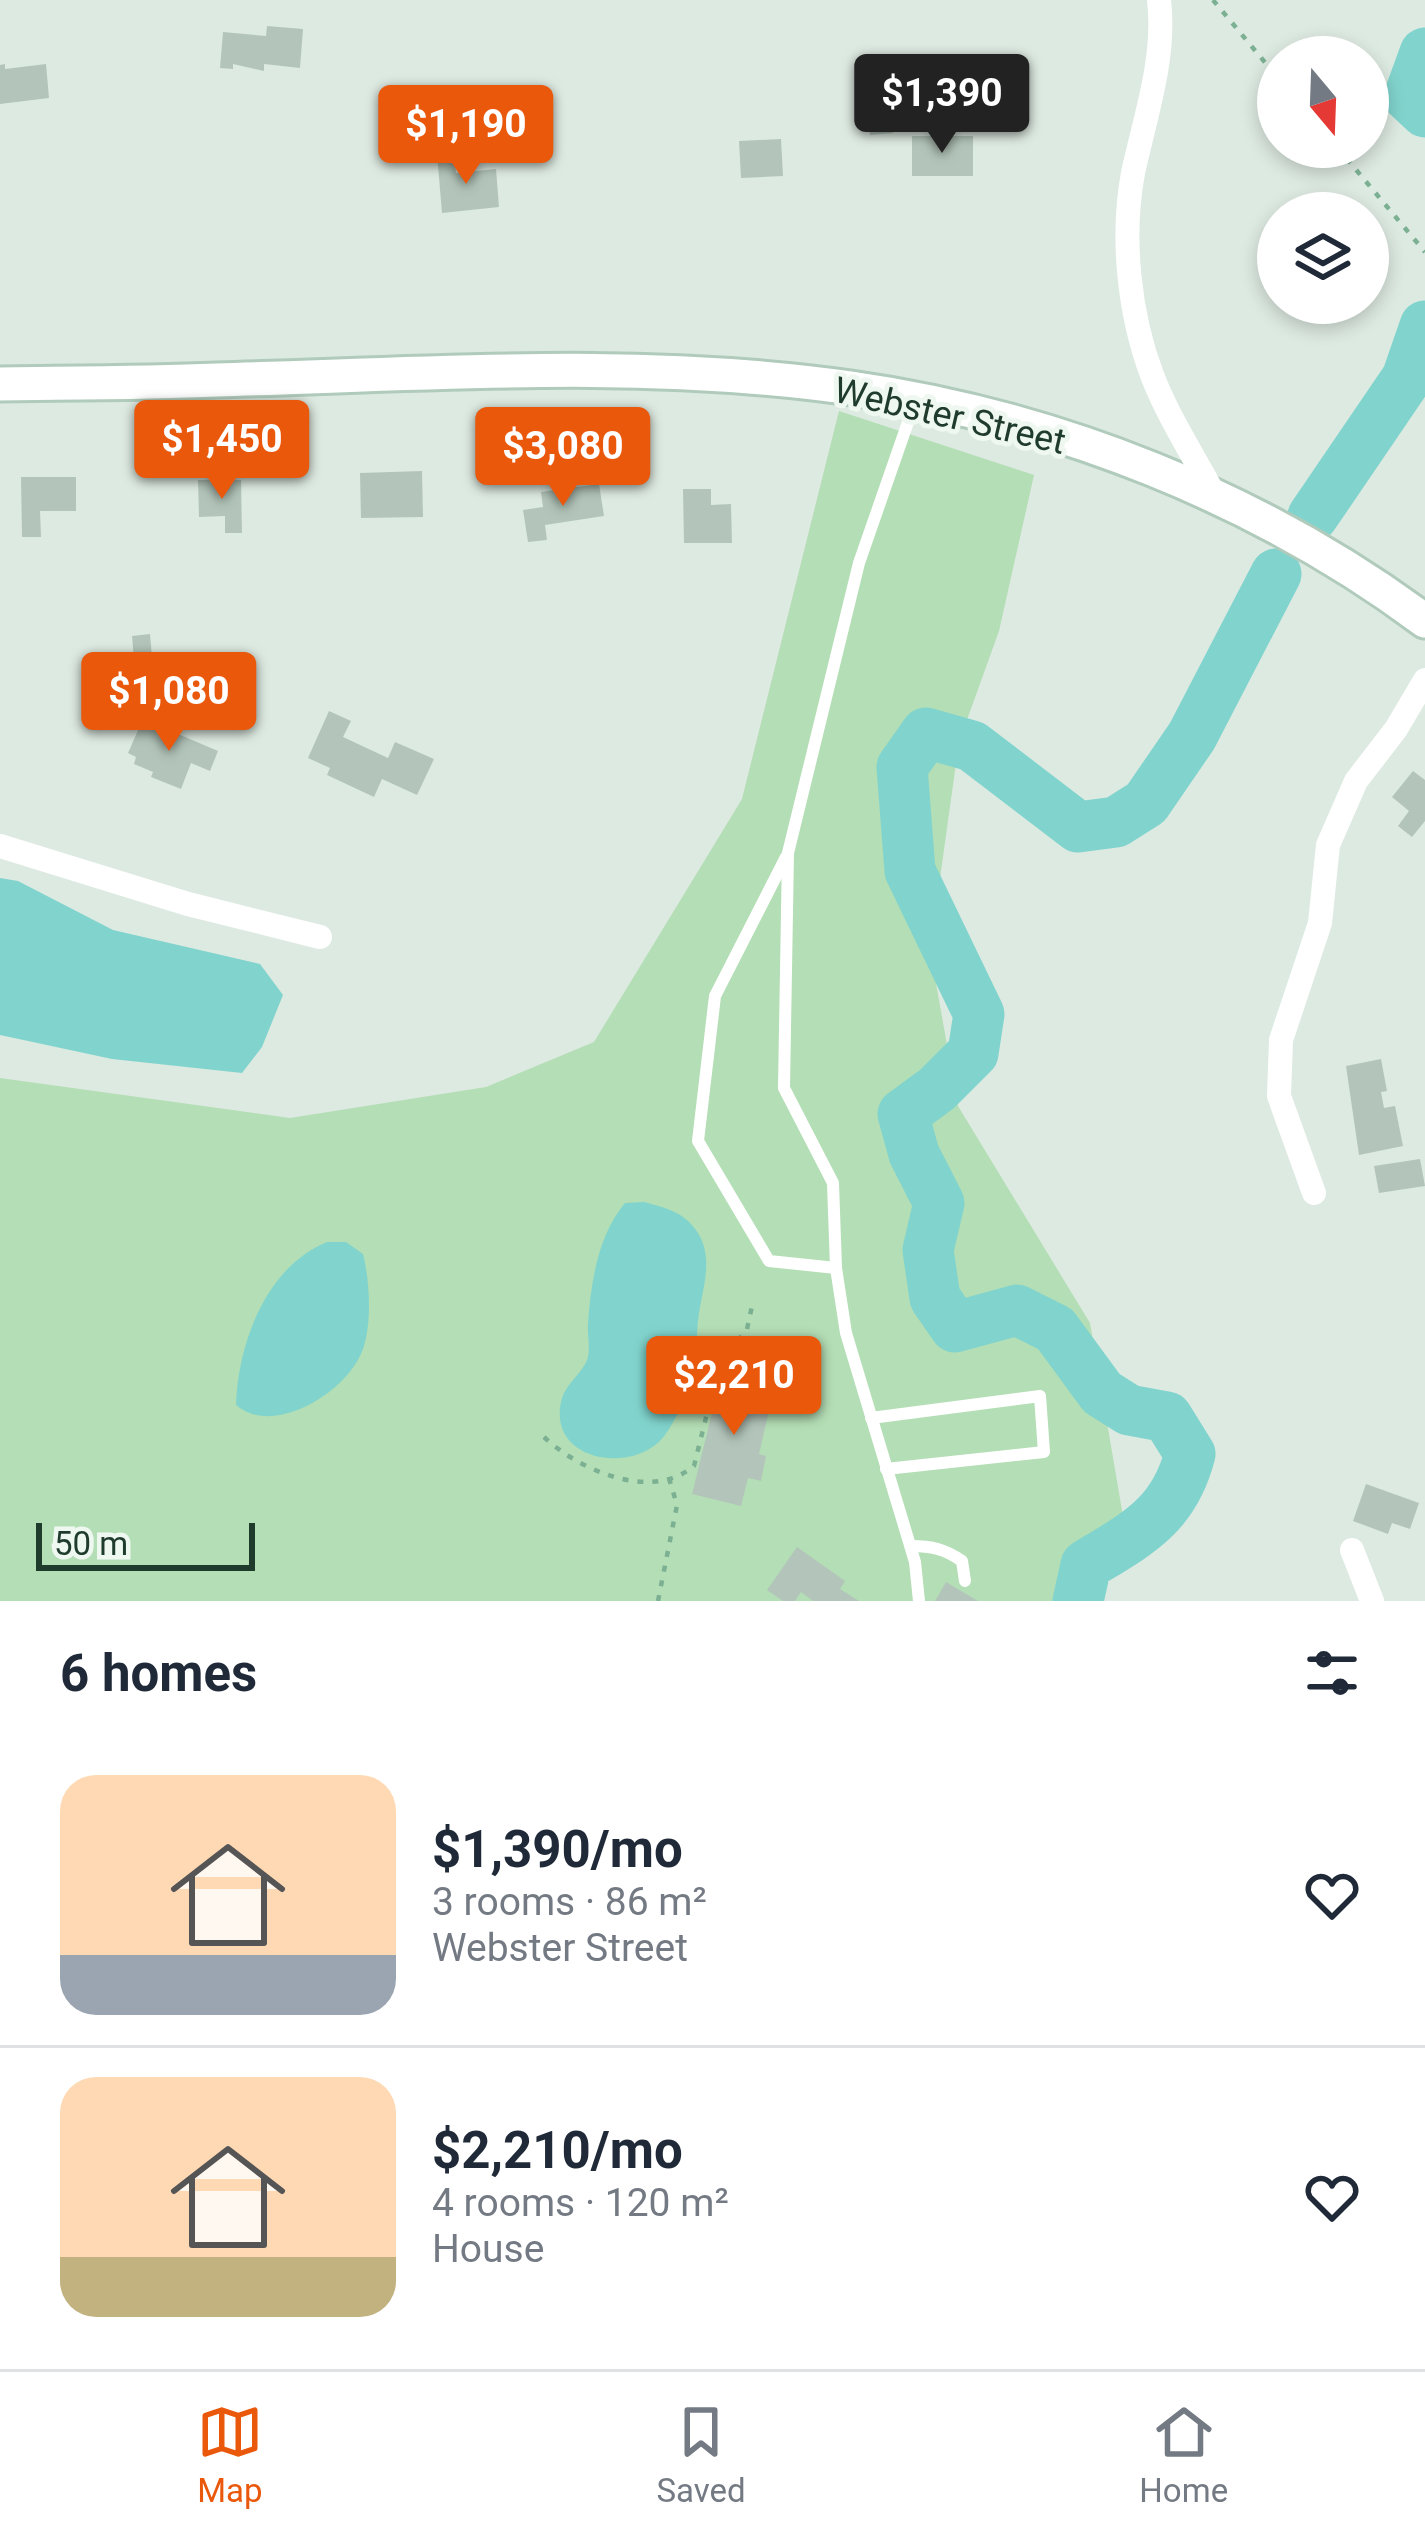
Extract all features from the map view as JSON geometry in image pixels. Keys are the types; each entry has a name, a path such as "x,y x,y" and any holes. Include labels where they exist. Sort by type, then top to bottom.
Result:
{"street":[{"path":"1159,0 1150,110 1132,177 1128,247 1134,307 1152,375 1216,499"},
{"name":"Webster Street","path":"0,384 534,370 698,375 850,388 916,399 1113,454 1216,499 1329,557 1425,621"},
{"path":"1314,1193 1279,1096 1281,1040 1320,923 1328,845 1356,781 1396,729 1425,680"},
{"path":"0,846 188,904 320,937"},
{"path":"1352,1550 1372,1601"}],"lane":[{"path":"916,399 859,563 788,854 784,1088 833,1183 836,1268 846,1334 910,1546 919,1601"},
{"path":"788,854 715,996 698,1141 769,1261 836,1268"},
{"path":"871,1418 1040,1396 1044,1452 886,1469"},
{"path":"910,1546 933,1546 951,1553 962,1561 965,1581"}],"path":[{"path":"1213,0 1257,52"},
{"path":"1354,168 1425,252"},
{"path":"544,1437 586,1467 645,1481 669,1478 694,1466 719,1364 747,1329 752,1306"},
{"path":"658,1601 677,1505 669,1478"}],"green space":[{"path":"839,411 1034,475 999,631 959,742 930,950 958,1106 1090,1323 1124,1522 1102,1601 0,1601 0,1078 290,1118 486,1087 594,1042 742,799"}],"water":[{"path":"0,878 18,881 113,930 260,964 283,995 262,1047 242,1073 112,1059 0,1035"},
{"path":"644,1202 681,1216 703,1244 706,1265 696,1363 679,1410 660,1441 628,1457 609,1458 576,1447 565,1435 560,1418 562,1398 588,1356 591,1291 608,1229 625,1203"},
{"path":"327,1242 346,1242 363,1254 369,1305 360,1356 338,1384 305,1407 287,1414 251,1414 236,1405 242,1357 259,1310 287,1269"}],"building":[{"path":"267,26 303,29 300,68 264,64 264,71 233,64 233,69 220,68 223,32 266,36"},
{"path":"5,64 5,69 46,64 49,98 0,104 0,65"},
{"path":"892,122 893,133 870,135 869,123"},
{"path":"912,136 973,136 973,176 912,176"},
{"path":"781,139 783,176 741,178 739,141"},
{"path":"454,153 456,173 496,169 499,207 442,213 437,154"},
{"path":"422,471 423,517 361,518 360,473"},
{"path":"21,477 76,477 76,511 40,511 41,537 22,537"},
{"path":"198,480 241,480 242,533 225,533 225,516 199,517"},
{"path":"599,484 604,516 545,525 547,540 528,542 523,510 543,507 541,492"},
{"path":"683,489 711,489 711,505 731,504 732,543 684,543"},
{"path":"150,634 153,669 135,670 132,636"},
{"path":"329,711 351,721 343,737 388,758 395,742 434,759 417,795 382,779 374,797 327,775 330,768 308,758"},
{"path":"143,719 218,751 210,771 191,763 181,789 134,764 136,757 128,753"},
{"path":"1413,771 1425,780 1425,821 1412,837 1398,826 1409,811 1392,797"},
{"path":"1381,1059 1387,1091 1381,1092 1384,1108 1395,1106 1403,1146 1359,1155 1346,1066"},
{"path":"1420,1159 1425,1186 1379,1193 1374,1166"},
{"path":"723,1368 770,1379 765,1401 771,1402 759,1454 766,1456 761,1481 748,1478 741,1506 692,1494"},
{"path":"1366,1484 1419,1503 1410,1529 1392,1523 1388,1534 1353,1521"},
{"path":"797,1547 845,1581 840,1589 859,1601 813,1601 801,1592 795,1601 783,1601 767,1590"},
{"path":"946,1582 978,1601 935,1601"}],"waterway":[{"path":"1425,53 1409,97 1425,112"},
{"path":"1313,516 1407,378 1425,326"},
{"path":"1078,1601 1086,1565 1137,1533 1164,1508 1190,1454 1167,1417 1129,1410 1102,1393 1055,1329 1017,1310 955,1327 935,1298 928,1250 939,1203 914,1154 903,1114 973,1053 979,1014 910,871 902,767 926,733 972,746 1078,827 1116,822 1146,803 1192,736 1276,574"}]}
